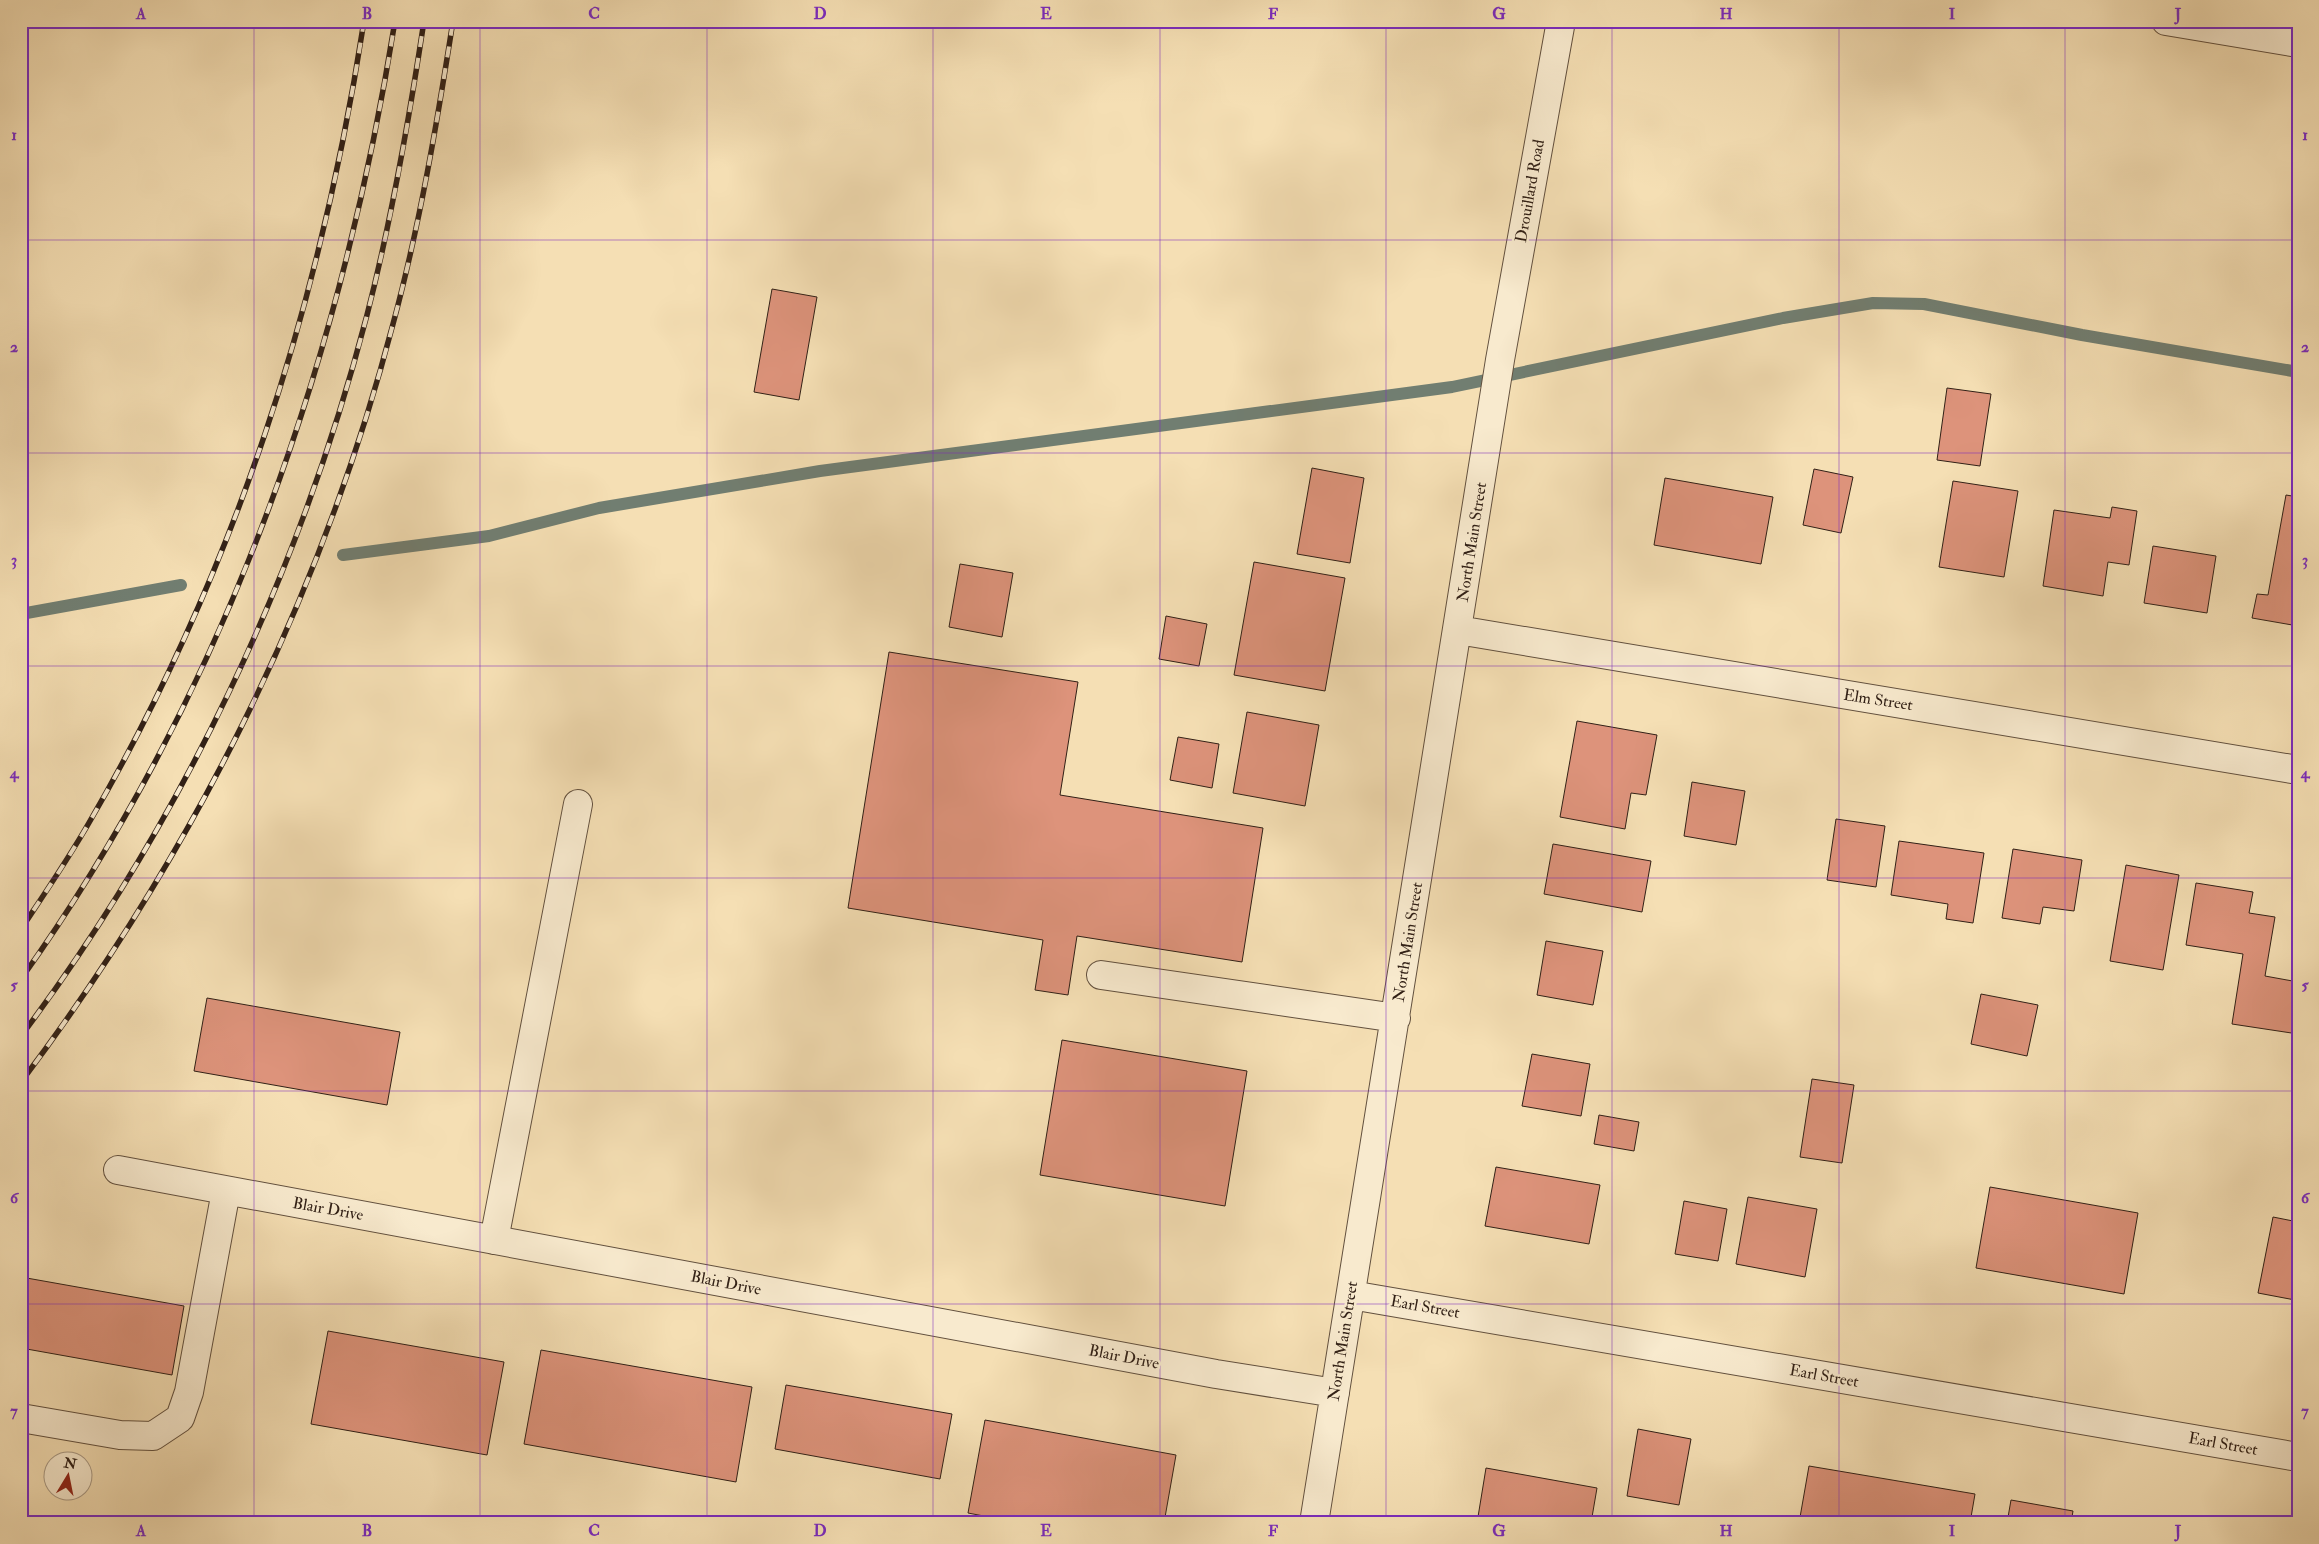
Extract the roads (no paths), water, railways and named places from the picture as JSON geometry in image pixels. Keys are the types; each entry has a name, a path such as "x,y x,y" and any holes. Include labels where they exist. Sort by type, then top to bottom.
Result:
{"street":[{"name":"Drouillard Road","path":"1500,360 1561,21"},
{"path":"2166,21 2298,43"},
{"name":"North Main Street","path":"1314,1523 1500,360"},
{"name":"Elm Street","path":"1458,630 2298,770"},
{"path":"494,1240 578,804"},
{"path":"1101,975 1396,1018"},
{"name":"Blair Drive","path":"118,1170 1197,1370 1335,1393"},
{"path":"21,1418 120,1435 152,1436 180,1418 189,1392 226,1191"},
{"name":"Earl Street","path":"1351,1294 2298,1456"}],"waterway":[{"path":"343,555 489,536 599,508 820,471 1452,387 1783,318 1873,303 1924,304 2082,335 2298,372"},
{"path":"21,614 181,585"}],"railway":[{"path":"21,929 82,835 142,727 188,631 229,533 265,434 296,333 323,231 346,127 364,21"},
{"path":"21,979 93,870 157,757 214,641 264,522 306,400 342,276 371,149 395,21"},
{"path":"21,1036 79,954 133,870 183,782 229,692 270,600 307,507 339,411 367,315 399,169 424,21"},
{"path":"21,1082 83,996 141,906 195,815 244,721 289,625 329,527 363,426 403,286 427,173 453,21"}]}
